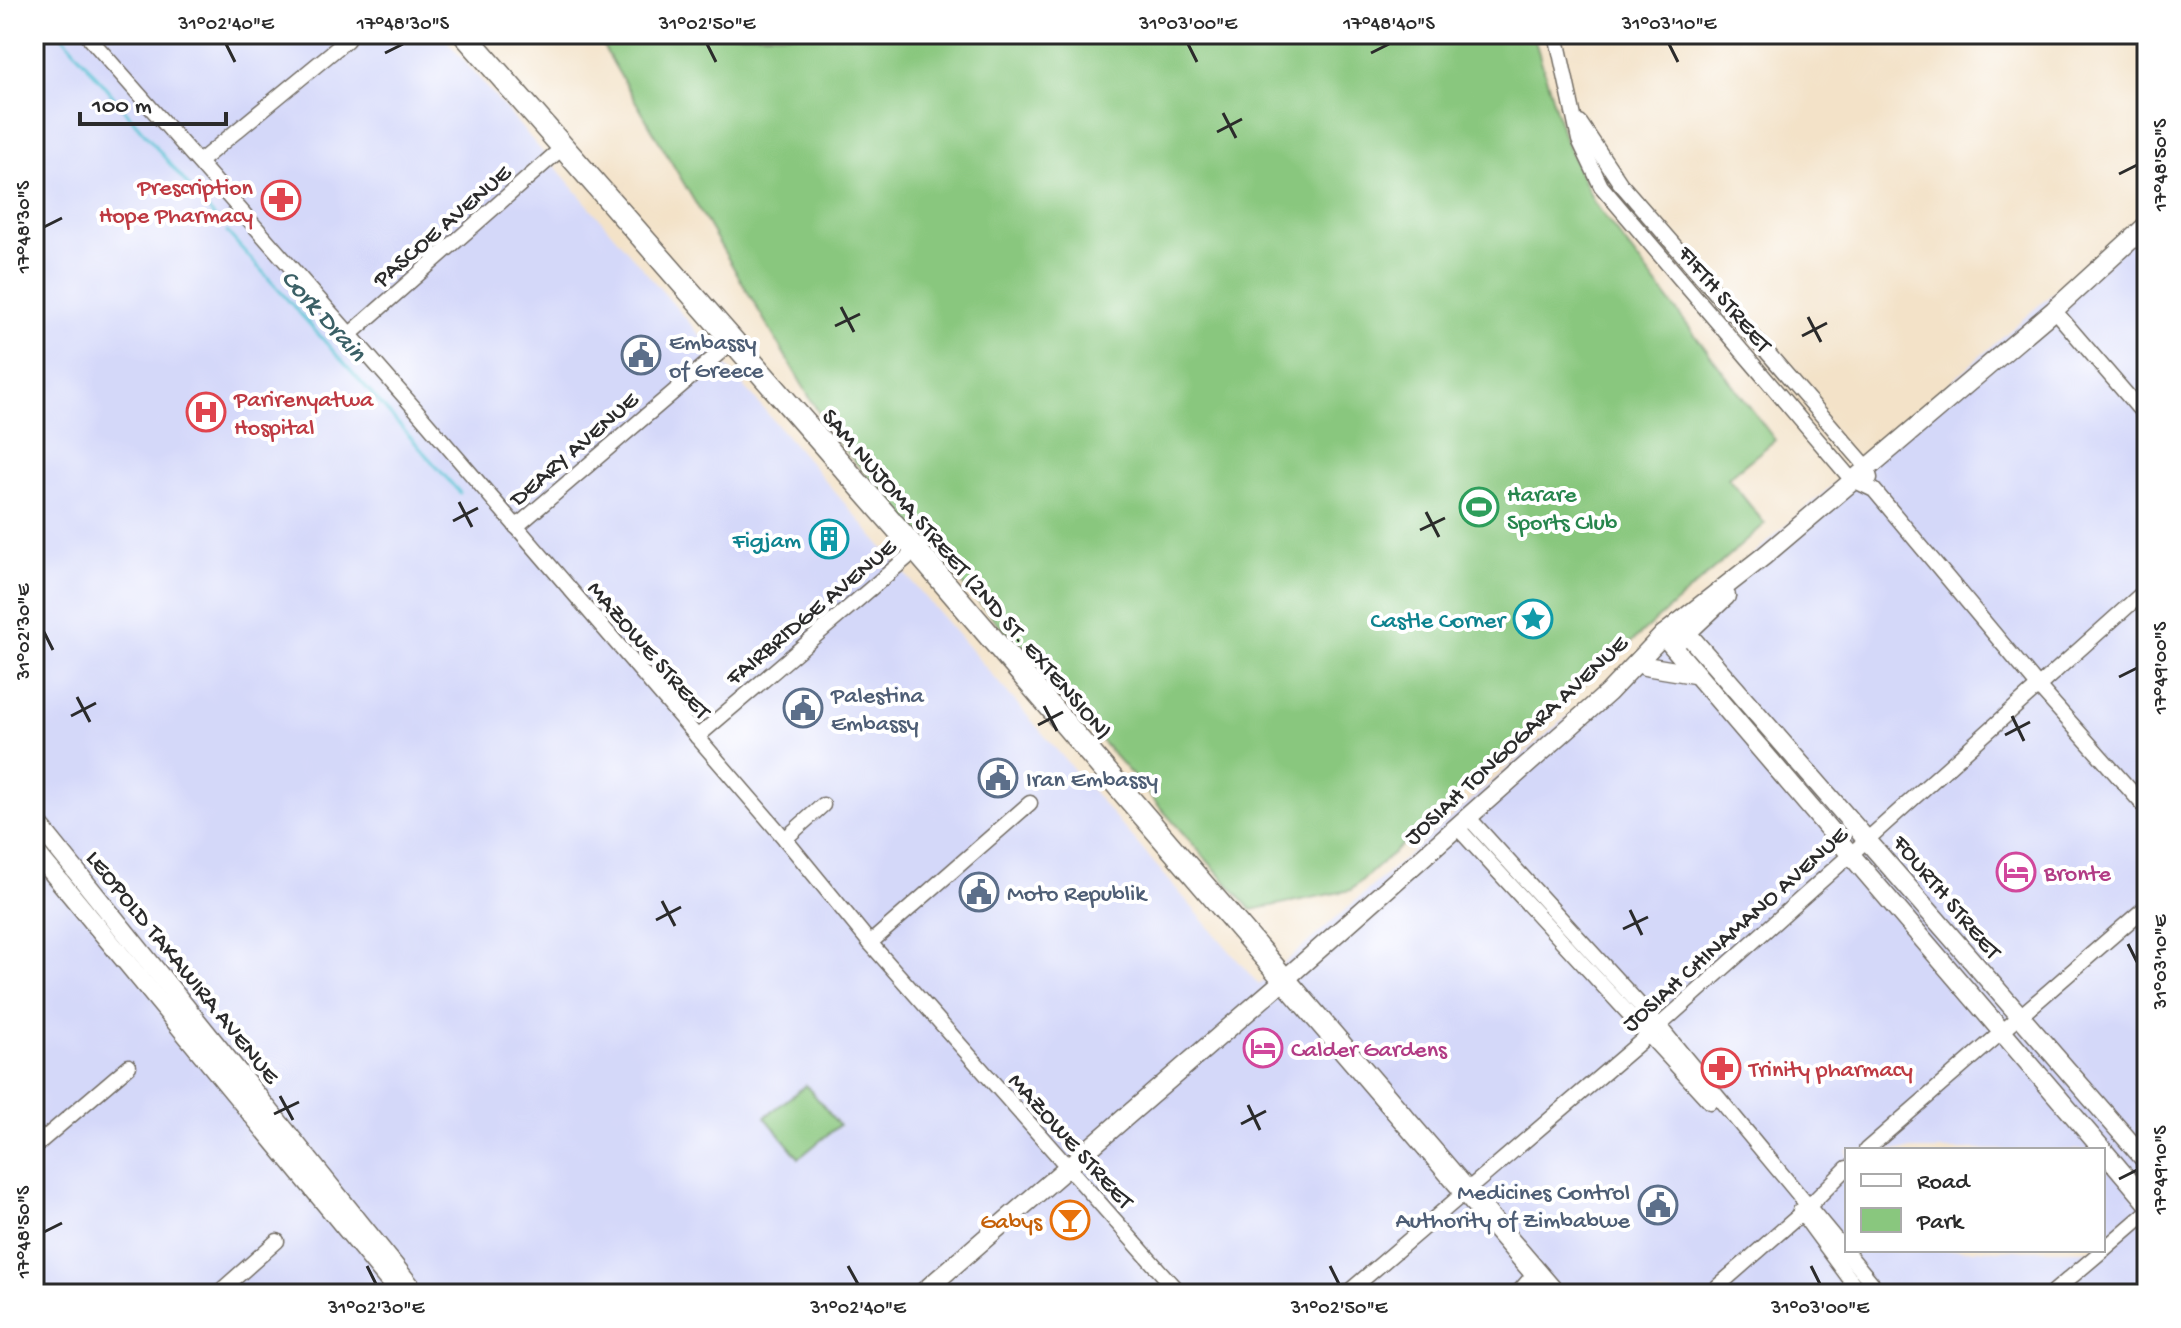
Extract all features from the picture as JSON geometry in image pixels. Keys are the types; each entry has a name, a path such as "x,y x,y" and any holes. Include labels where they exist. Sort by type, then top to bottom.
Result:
{"highway":[{"name":"SAM NUJOMA STREET (2ND ST. EXTENSION)","path":"464,34 916,550 1554,1294"}],"main road":[{"name":"JOSIAH TONGOGARA AVENUE","path":"921,1294 1283,981 1851,479 2054,310 2147,225"},
{"path":"1608,693 1645,666 1675,635 1711,612 1764,556"},
{"path":"1711,612 1708,632 1712,661"},
{"path":"1675,635 1694,674 2101,1148"},
{"name":"FOURTH STREET","path":"1675,635 1712,661 2147,1162"},
{"path":"1645,666 1694,674"},
{"name":"LEOPOLD TAKAWIRA AVENUE","path":"34,819 417,1294"},
{"name":"LEOPOLD TAKAWIRA AVENUE","path":"34,850 400,1294"},
{"path":"2105,1152 2147,1202"}],"street":[{"name":"MAZOWE STREET","path":"86,34 516,527 785,839 870,943 1180,1294"},
{"name":"FIFTH STREET","path":"1556,34 1579,140 1613,203 1851,479 1874,490"},
{"path":"199,162 347,40"},
{"name":"FIFTH STREET","path":"1575,114 1600,158 1620,183 1866,466 1874,490 2037,685 2147,809"},
{"name":"PASCOE AVENUE","path":"348,336 563,147"},
{"path":"2054,310 2147,418"},
{"name":"DEARY AVENUE","path":"516,527 732,342"},
{"name":"FAIRBRIDGE AVENUE","path":"697,737 916,550"},
{"name":"JOSIAH CHINAMANO AVENUE","path":"1346,1294 1654,1030 2147,589"},
{"path":"870,943 1030,803"},
{"path":"785,839 823,805"},
{"path":"1462,822 1654,1030 1727,1121 1881,1294"},
{"path":"1868,1148 2147,906"},
{"path":"34,1147 129,1066"},
{"path":"1709,1294 1845,1170"},
{"path":"1804,1209 1861,1294"},
{"path":"2105,1248 2147,1212"},
{"path":"217,1294 277,1241"},
{"path":"2051,1294 2101,1252"},
{"path":"1517,1294 1535,1273"}],"shaded area":[{"path":"34,34 441,34 1259,985 2147,211 2147,1294 34,1294"}],"green space":[{"path":"596,34 1533,34 1564,137 1593,201 1775,440 1728,478 1765,524 1351,890 1251,910 833,437"},
{"path":"806,1085 839,1125 799,1158 765,1117"}],"waterway":[{"name":"Cork Drain","path":"61,34 217,220"},
{"name":"Cork Drain","path":"227,232 460,493"}],"place":[{"name":"Prescription Hope Pharmacy","path":"281,200"},
{"name":"Embassy of Greece","path":"641,355"},
{"name":"Parirenyatwa Hospital","path":"206,412"},
{"name":"Harare Sports Club","path":"1479,507"},
{"name":"Figjam","path":"829,539"},
{"name":"Castle Corner","path":"1533,619"},
{"name":"Palestina Embassy","path":"803,708"},
{"name":"Iran Embassy","path":"998,778"},
{"name":"Bronte","path":"2016,872"},
{"name":"Moto Republik","path":"979,892"},
{"name":"Calder Gardens","path":"1263,1048"},
{"name":"Trinity pharmacy","path":"1721,1068"},
{"name":"Medicines Control Authority of Zimbabwe","path":"1658,1205"},
{"name":"Gabys","path":"1070,1220"}]}
